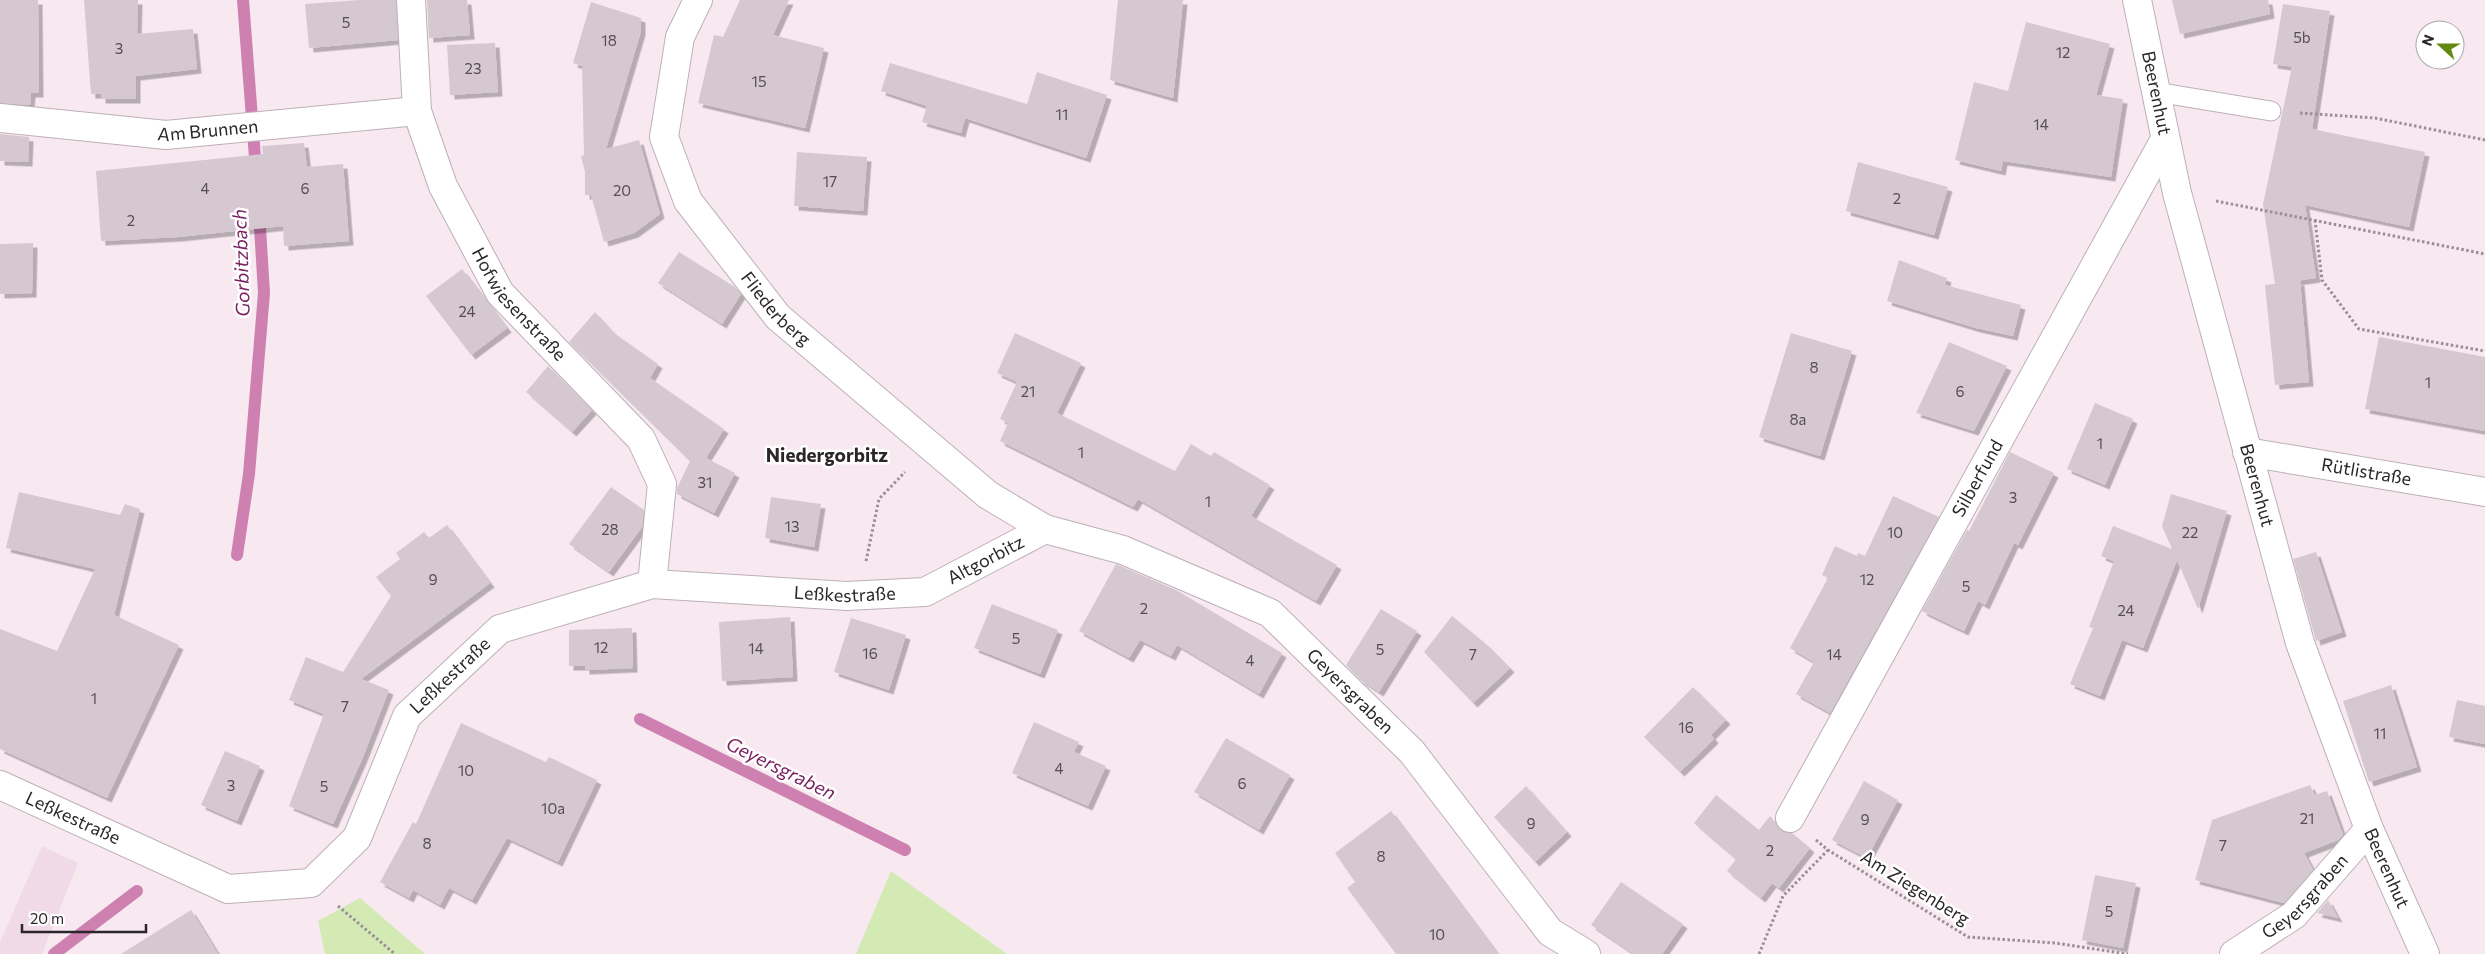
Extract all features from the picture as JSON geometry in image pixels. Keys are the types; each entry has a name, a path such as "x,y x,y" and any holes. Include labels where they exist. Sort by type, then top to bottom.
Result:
{"street":[{"name":"Hofwiesenstraße","path":"411,0 417,111 443,186 500,293 641,439 662,484 652,584"},
{"name":"Fliederberg","path":"698,0 680,37 664,137 688,201 778,316 988,495 1045,528"},
{"name":"Beerenhut","path":"2137,0 2164,141 2177,193 2300,643 2369,828 2425,954"},
{"name":"Am Brunnen","path":"0,118 166,135 417,111"},
{"name":"Silberfund","path":"1790,818 2164,141"},
{"name":"Rütlistraße","path":"2248,452 2485,492"},
{"name":"Altgorbitz","path":"925,592 1045,528"},
{"name":"Geyersgraben","path":"1045,528 1123,550 1270,613 1412,752 1550,932 1586,954"},
{"name":"Leßkestraße","path":"0,786 228,889 311,883 357,838 406,716 500,629 652,584 847,596 925,592"},
{"name":"Geyersgraben","path":"2234,954 2294,915 2369,828"}],"lane":[{"path":"2156,92 2271,110"}],"path":[{"path":"2271,110 2375,118 2485,140"},
{"path":"2177,193 2485,254"},
{"path":"2315,220 2322,280 2359,329 2485,350"},
{"path":"866,558 878,499 929,446"},
{"name":"Am Ziegenberg","path":"1790,818 1828,850 1968,937 2055,943 2128,954"},
{"path":"1759,954 1783,896 1828,850"},
{"path":"311,883 395,954"}],"shaded area":[{"path":"42,846 78,863 42,954 0,954 0,942"}],"green space":[{"path":"891,871 1007,954 856,954"},
{"path":"360,898 425,954 325,954 318,921"}],"building":[{"path":"0,0 38,0 39,93 31,93 30,105 0,103"},
{"path":"84,0 138,0 137,34 193,29 197,69 136,76 136,99 101,99 101,94 91,94"},
{"path":"360,0 396,0 398,40 309,48 305,4"},
{"path":"427,0 467,0 470,35 429,38"},
{"path":"740,0 789,0 773,35 824,48 805,128 698,103 714,35 723,37"},
{"path":"1118,0 1183,0 1173,98 1110,80"},
{"path":"2172,0 2268,0 2270,14 2180,34"},
{"path":"591,2 641,18 641,31 606,149 639,140 660,214 634,233 604,242 591,195 585,195 585,172 581,156 584,155 582,66 573,63"},
{"path":"2283,4 2330,11 2312,129 2425,152 2409,227 2305,205 2316,278 2275,284 2263,204 2292,67 2273,64"},
{"path":"2026,22 2110,44 2096,95 2123,99 2111,177 2003,161 2001,171 1955,160 1974,82 2008,91"},
{"path":"495,43 498,92 450,95 447,45"},
{"path":"890,63 1027,104 1037,72 1107,95 1086,158 965,118 961,133 922,122 927,106 881,91"},
{"path":"0,134 29,137 28,162 0,161"},
{"path":"304,143 307,167 343,164 349,241 284,246 283,226 178,237 101,241 96,171 263,154 262,146"},
{"path":"797,152 867,157 863,211 794,206"},
{"path":"1858,162 1948,187 1934,235 1846,211"},
{"path":"33,243 32,293 0,294 0,244"},
{"path":"679,252 735,287 741,294 722,324 658,283"},
{"path":"1899,260 1947,278 1945,285 2021,305 2013,336 1976,328 1887,301"},
{"path":"462,269 507,328 471,355 426,296"},
{"path":"2300,281 2309,382 2275,385 2265,285"},
{"path":"595,312 614,333 658,364 650,378 724,429 706,458 735,473 714,513 677,494 677,488 690,461 569,342"},
{"path":"1015,333 1081,363 1057,413 1175,471 1191,444 1211,456 1214,452 1270,485 1251,516 1337,565 1316,601 1138,499 1133,507 1000,441 1008,423 1000,419 1017,382 997,373"},
{"path":"1791,333 1852,351 1820,456 1759,437"},
{"path":"2379,337 2485,357 2485,431 2365,409"},
{"path":"1949,342 2007,366 1974,431 1916,413"},
{"path":"548,366 592,410 572,432 526,392"},
{"path":"2095,403 2133,419 2105,485 2067,469"},
{"path":"2010,452 2054,473 2018,545 2014,543 1985,605 1978,601 1964,631 1922,611 1967,530 1969,531"},
{"path":"611,487 644,510 642,527 609,572 569,544"},
{"path":"19,492 120,515 125,504 140,509 114,615 179,645 107,798 0,749 0,629 57,651 95,569 6,548"},
{"path":"2171,494 2227,511 2198,609 2177,560 2143,648 2122,640 2100,696 2070,684 2093,628 2089,627 2114,561 2101,556 2113,526 2172,549 2162,526"},
{"path":"1893,496 1939,517 1830,713 1796,694 1814,662 1790,648 1828,578 1822,575 1835,546 1857,556 1858,553 1865,556"},
{"path":"771,497 821,504 814,547 765,538"},
{"path":"447,525 490,583 361,679 389,690 363,757 333,824 289,806 324,714 289,700 306,657 343,672 391,596 376,577 400,559 396,553 424,532 429,538"},
{"path":"2316,552 2342,632 2316,641 2293,559"},
{"path":"1116,564 1176,590 1282,653 1259,694 1177,645 1171,656 1140,640 1129,658 1079,631"},
{"path":"992,604 1058,630 1040,674 974,648"},
{"path":"1381,609 1417,631 1379,692 1362,681 1346,665"},
{"path":"1452,616 1486,644 1510,668 1473,703 1424,652"},
{"path":"790,617 793,677 722,681 719,622"},
{"path":"851,618 906,635 889,690 834,672"},
{"path":"632,628 633,668 585,670 585,666 569,666 569,630"},
{"path":"2391,685 2417,767 2369,782 2343,701"},
{"path":"1693,687 1726,720 1711,735 1714,739 1680,772 1644,737"},
{"path":"2457,700 2485,706 2485,744 2449,737"},
{"path":"1034,722 1079,742 1074,752 1106,766 1088,806 1012,773"},
{"path":"461,723 546,762 549,757 597,780 558,862 507,838 472,900 449,888 440,905 413,890 409,898 380,882 413,822 416,824"},
{"path":"1226,738 1290,775 1259,830 1194,792"},
{"path":"225,751 260,766 237,821 201,805"},
{"path":"1864,781 1898,800 1867,858 1832,840"},
{"path":"2310,785 2315,795 2327,791 2343,835 2338,840 2304,853 2313,870 2284,903 2195,880 2212,820"},
{"path":"1526,786 1567,832 1535,862 1494,817"},
{"path":"1716,795 1759,830 1770,816 1782,831 1792,833 1810,848 1779,888 1772,883 1761,898 1727,871 1736,859 1694,823"},
{"path":"1391,811 1498,954 1396,954 1347,888 1355,882 1335,853"},
{"path":"2095,875 2136,883 2123,948 2082,940"},
{"path":"1621,882 1683,924 1662,954 1634,954 1591,925"},
{"path":"2328,900 2338,918 2317,913"},
{"path":"191,910 218,954 121,954"}],"waterway":[{"name":"Gorbitzbach","path":"243,0 256,171"},
{"name":"Gorbitzbach","path":"237,555 249,474 264,293 259,211"},
{"name":"Geyersgraben","path":"640,719 905,850"},
{"name":"Gorbitzbach","path":"54,954 137,891"}],"district":[{"name":"Niedergorbitz","path":"827,455"}]}
